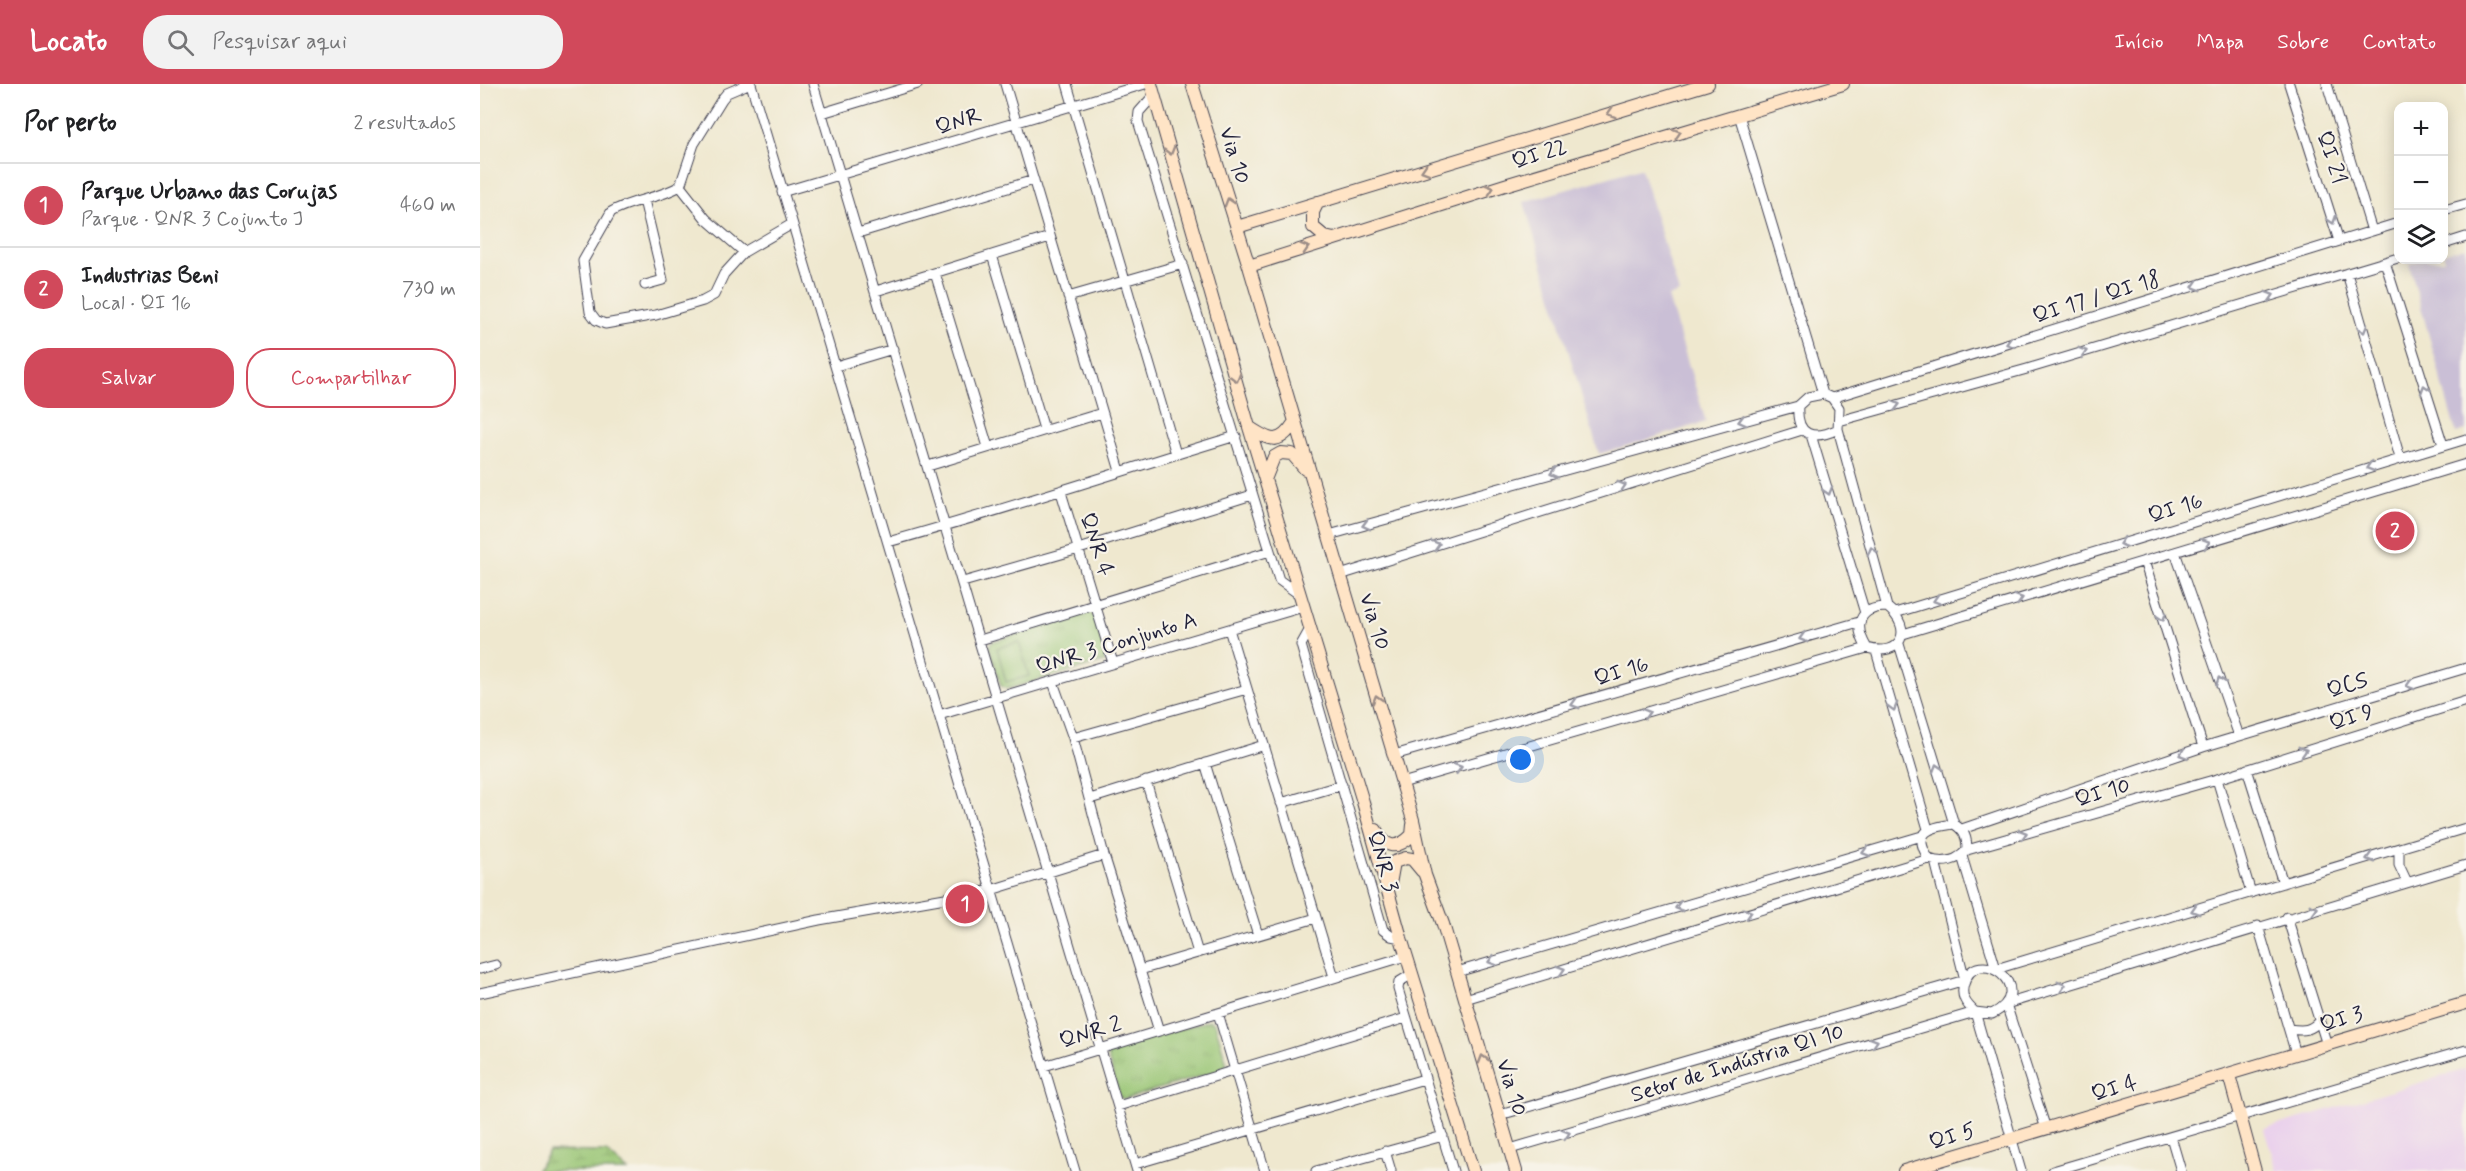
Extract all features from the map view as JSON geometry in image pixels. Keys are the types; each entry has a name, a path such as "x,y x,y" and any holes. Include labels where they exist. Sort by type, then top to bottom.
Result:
{"main road":[{"name":"Via 10","path":"1192,84 1249,266 1394,755 1413,820 1425,875 1457,972 1510,1149 1514,1170"},
{"path":"1237,227 1708,84"},
{"name":"QI 22","path":"1249,266 1505,185 1843,84"},
{"path":"1152,89 1249,427 1363,802 1406,956 1473,1171"},
{"path":"1318,202 1313,212 1313,227 1326,237 1334,239"},
{"path":"1249,427 1273,440 1287,434 1294,423"},
{"path":"1266,477 1274,457 1287,453 1295,457 1310,475"},
{"path":"1363,802 1383,842 1387,845 1400,844 1407,840 1412,835 1413,820"},
{"path":"1390,893 1391,870 1394,862 1406,858 1416,862 1425,875"},
{"name":"QI 3","path":"2229,1075 2466,1003"},
{"path":"2229,1075 2256,1171"},
{"name":"QI 4","path":"2012,1139 2229,1075"},
{"name":"QI 5","path":"1904,1171 2012,1139"}],"street":[{"path":"792,224 744,252 724,274 714,295 703,302 656,315 605,324 596,320 590,312 583,261 611,212 618,207 668,194 680,186 694,144 722,99 728,93 750,84 836,366 1044,1066"},
{"path":"813,84 1136,1167 1252,1128 1424,1079"},
{"path":"878,84 881,95"},
{"path":"822,113 918,84"},
{"path":"1005,84 1120,471"},
{"path":"1067,84 1176,454"},
{"name":"QNR","path":"782,192 1145,84"},
{"name":"QI 21","path":"2289,84 2339,241"},
{"name":"QI 21","path":"2327,84 2372,231"},
{"path":"1152,89 1139,112 1138,121 1279,580 1302,601"},
{"path":"1402,783 1871,650 1887,651 1899,644 1903,634 1900,622 1891,610 1839,425 1839,408 1828,396 1739,115"},
{"path":"858,233 1034,180"},
{"path":"680,186 706,219 744,252"},
{"path":"644,200 663,280 645,285"},
{"path":"2448,209 2466,204"},
{"name":"QI 17 / QI 18","path":"1828,396 2394,224"},
{"path":"876,291 1050,237"},
{"path":"2448,243 2466,237"},
{"path":"992,255 1044,429"},
{"path":"1340,575 1807,432 1826,434 1839,425 2394,259"},
{"path":"2385,262 2443,445"},
{"path":"1068,297 1183,264"},
{"path":"935,273 988,447"},
{"path":"2347,273 2400,458"},
{"path":"836,366 893,349"},
{"path":"1329,536 1798,406 1808,397 1828,396"},
{"path":"1798,406 1797,418 1807,432 1865,612"},
{"path":"928,466 1102,413"},
{"path":"1061,492 1120,471 1236,436"},
{"name":"QI 16","path":"1891,610 2466,439"},
{"path":"1903,634 2466,464"},
{"name":"QNR 4","path":"888,542 1061,492 1097,605 980,640"},
{"path":"963,582 1079,549 1252,495"},
{"path":"1113,663 1097,605 1270,551"},
{"path":"2175,552 2239,736"},
{"path":"2144,561 2203,747"},
{"name":"QNR 3 Conjunto A","path":"939,716 1229,629 1302,601"},
{"path":"1891,610 1875,607 1865,612 1859,622 1860,636 1871,650 1925,833 1922,849 1932,860 1965,980"},
{"name":"QI 16","path":"1394,755 1859,622"},
{"name":"QNR 3","path":"1310,628 1301,645 1383,930 1391,936 1401,938"},
{"path":"1229,629 1334,977"},
{"path":"1899,644 1958,826 1967,839 1964,853 1996,969 2004,975 2009,984 2010,994 2006,1004 2046,1129"},
{"name":"QCS","path":"1958,826 2203,747 2466,668"},
{"path":"1053,681 1073,738 1104,855 1159,1031"},
{"path":"1073,738 1247,689"},
{"name":"QI 9","path":"2247,769 2466,701"},
{"path":"1090,799 1264,745"},
{"path":"1205,763 1257,935"},
{"path":"2247,769 2283,883"},
{"name":"QI 10","path":"1964,853 2247,769"},
{"path":"2217,779 2251,893"},
{"path":"1146,782 1198,953"},
{"path":"1281,803 1342,785"},
{"path":"1457,972 1925,833 1958,826"},
{"path":"2020,1171 1975,1012 1964,999 1962,990 1965,980 1971,973 1978,968 1996,969 2466,828"},
{"path":"2399,849 2399,865 2407,882"},
{"path":"1465,999 1932,860 1950,861 1964,853"},
{"path":"480,993 819,920 991,890 1104,855"},
{"path":"1975,1012 1992,1014 2006,1004 2287,917 2466,865"},
{"path":"2287,917 2327,1045"},
{"path":"1140,970 1316,918"},
{"path":"2258,926 2296,1054"},
{"name":"QNR 2","path":"1075,1171 1044,1066 1406,956"},
{"path":"480,969 496,965"},
{"path":"1412,974 1401,980 1398,985 1424,1079 1454,1171"},
{"name":"Setor de Indústria QI 10","path":"1500,1115 1965,980"},
{"name":"Setor de Indústria QI 10","path":"1510,1149 1975,1012"},
{"path":"1218,1013 1264,1171"},
{"path":"1118,1106 1406,1018"},
{"path":"2289,1029 2303,1031 2313,1029 2320,1020"},
{"path":"2054,1171 2466,1050"},
{"path":"1316,1171 1443,1136"},
{"path":"2171,1137 2181,1171"},
{"path":"1385,1151 1391,1171"}],"shaded area":[{"path":"1641,168 1679,293 1668,297 1706,422 1599,454 1524,202"},
{"path":"2466,247 2466,430 2456,433 2409,264 2448,264 2448,252"},
{"path":"2466,1069 2466,1171 2277,1171 2264,1129"}],"green space":[{"path":"1088,612 1095,616 1107,657 1104,662 1007,689 1001,686 989,646 991,642"},
{"path":"1019,642 1029,676 1006,682 997,648"},
{"path":"1210,1020 1215,1023 1227,1064 1224,1069 1125,1099 1120,1098 1107,1055 1109,1050"},
{"path":"549,1151 606,1152 628,1171 536,1171"}],"place":[{"name":"Industrias Beni","path":"2395,531"},
{"name":"Parque Urbano das Corujas","path":"965,904"}]}
